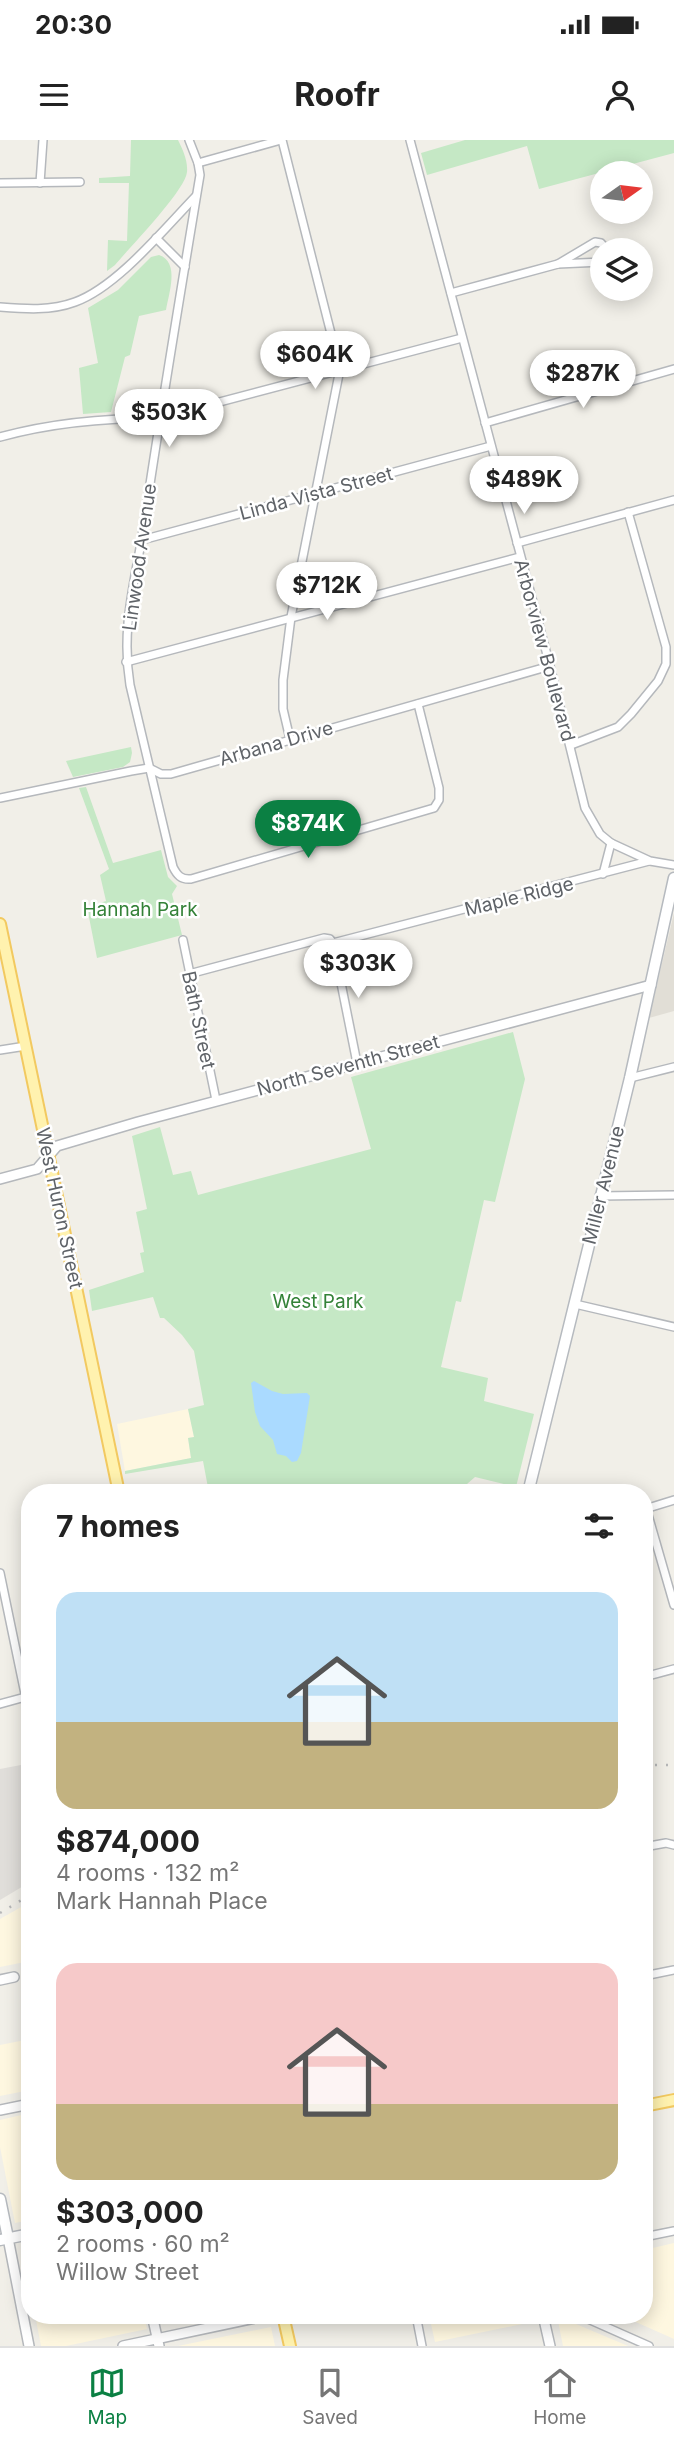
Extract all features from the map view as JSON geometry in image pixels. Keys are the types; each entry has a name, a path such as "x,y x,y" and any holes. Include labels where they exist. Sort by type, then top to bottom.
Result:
{"main road":[{"name":"Miller Avenue","path":"530,1484 629,1078 674,877"},
{"name":"West Huron Street","path":"0,924 117,1484"},
{"path":"653,2104 674,2100"},
{"path":"0,2199 4,2239"},
{"path":"286,2324 290,2346"}],"street":[{"path":"40,183 43,140"},
{"name":"Linwood Avenue","path":"189,140 200,175 159,418 142,540 127,613 126,662 173,867 180,877 191,879 434,808 439,800 439,788 418,704"},
{"path":"198,163 281,140 340,369 291,617 282,709 290,739"},
{"name":"Arborview Boulevard","path":"410,140 571,745 585,808 600,834 611,844 650,861 674,865"},
{"path":"0,183 80,182"},
{"path":"0,307 33,309 75,302 93,293 131,263 196,196"},
{"path":"156,238 185,267"},
{"path":"451,293 558,264 590,246"},
{"path":"558,264 590,264"},
{"path":"0,437 49,426 159,418 462,338"},
{"path":"485,424 674,369"},
{"name":"Linda Vista Street","path":"142,540 491,446"},
{"path":"517,543 674,500"},
{"path":"571,745 618,727 657,681 666,664 666,647 628,512"},
{"path":"126,662 520,557"},
{"name":"Arbana Drive","path":"0,798 149,768 161,774 171,774 550,666"},
{"path":"603,874 611,844"},
{"name":"Maple Ridge","path":"189,974 324,938 333,943 388,930 650,861"},
{"name":"Bath Street","path":"183,940 216,1100"},
{"path":"333,943 357,1063"},
{"name":"North Seventh Street","path":"0,1179 37,1169 57,1146 216,1100 651,985"},
{"path":"0,1051 26,1046"},
{"path":"629,1078 674,1067"},
{"path":"599,1196 674,1195"},
{"path":"575,1304 674,1327"},
{"path":"653,1506 674,1500"},
{"path":"653,1532 671,1585 674,1605"},
{"path":"0,1573 21,1665"},
{"path":"653,1675 674,1669"},
{"path":"0,1704 21,1698"},
{"path":"653,1845 674,1844"},
{"path":"653,1974 674,1970"},
{"path":"0,1980 14,1977"},
{"path":"0,2110 21,2106"},
{"path":"653,2235 674,2231"},
{"path":"4,2239 21,2312"},
{"path":"24,2324 29,2346"},
{"path":"154,2324 158,2343"},
{"path":"123,2346 158,2343 233,2324"},
{"path":"418,2324 422,2346"},
{"path":"545,2324 550,2346"},
{"path":"599,2324 649,2346"}],"shaded area":[{"path":"674,913 674,1011 649,1018"},
{"path":"188,1409 194,1437 188,1438 191,1458 125,1471 117,1424"},
{"path":"21,1765 21,1887 0,1900 0,1769"},
{"path":"21,1907 21,1963 0,1967 0,1919"},
{"path":"21,2041 21,2092 0,2096 0,2045"},
{"path":"21,2115 21,2222 15,2223 0,2147 0,2120"},
{"path":"674,2243 674,2339 640,2324 653,2324 653,2248"},
{"path":"37,2324 146,2324 147,2329 66,2346 41,2346"},
{"path":"431,2324 522,2324 435,2342"},
{"path":"559,2324 576,2324 628,2346 563,2346"},
{"path":"271,2327 275,2346 178,2346"}],"green space":[{"path":"131,140 178,140 186,160 187,172 167,205 107,271 108,240 127,241 129,183 99,183 99,178 130,176"},
{"path":"465,140 674,140 674,153 644,161 590,161 590,175 539,189 527,146 427,175 421,153"},
{"path":"159,255 169,264 171,271 166,310 139,316 130,355 125,357 111,412 83,414 79,368 98,363 88,308 118,290 151,257"},
{"path":"131,747 130,762 123,767 73,777 66,761"},
{"name":"Hannah Park","path":"86,787 113,863 161,850 168,877 177,886 172,894 182,935 97,958 87,907 106,901 100,875 109,869 79,788"},
{"name":"West Park","path":"513,1032 525,1079 495,1202 484,1200 461,1302 456,1301 441,1367 488,1378 484,1401 534,1414 517,1484 504,1484 475,1477 467,1484 207,1484 203,1461 125,1474 125,1471 191,1458 188,1438 194,1437 188,1409 204,1405 194,1351 182,1335 164,1318 160,1318 153,1297 92,1311 89,1290 144,1272 140,1253 144,1252 136,1212 147,1209 132,1136 160,1127 173,1175 191,1171 198,1195 371,1149 351,1077"}],"water":[{"path":"254,1381 283,1394 307,1393 310,1396 301,1453 297,1461 292,1462 286,1456 277,1454 273,1440 260,1426 251,1383"}],"railway":[{"path":"653,1765 674,1765"},
{"path":"0,1913 21,1900"}]}
